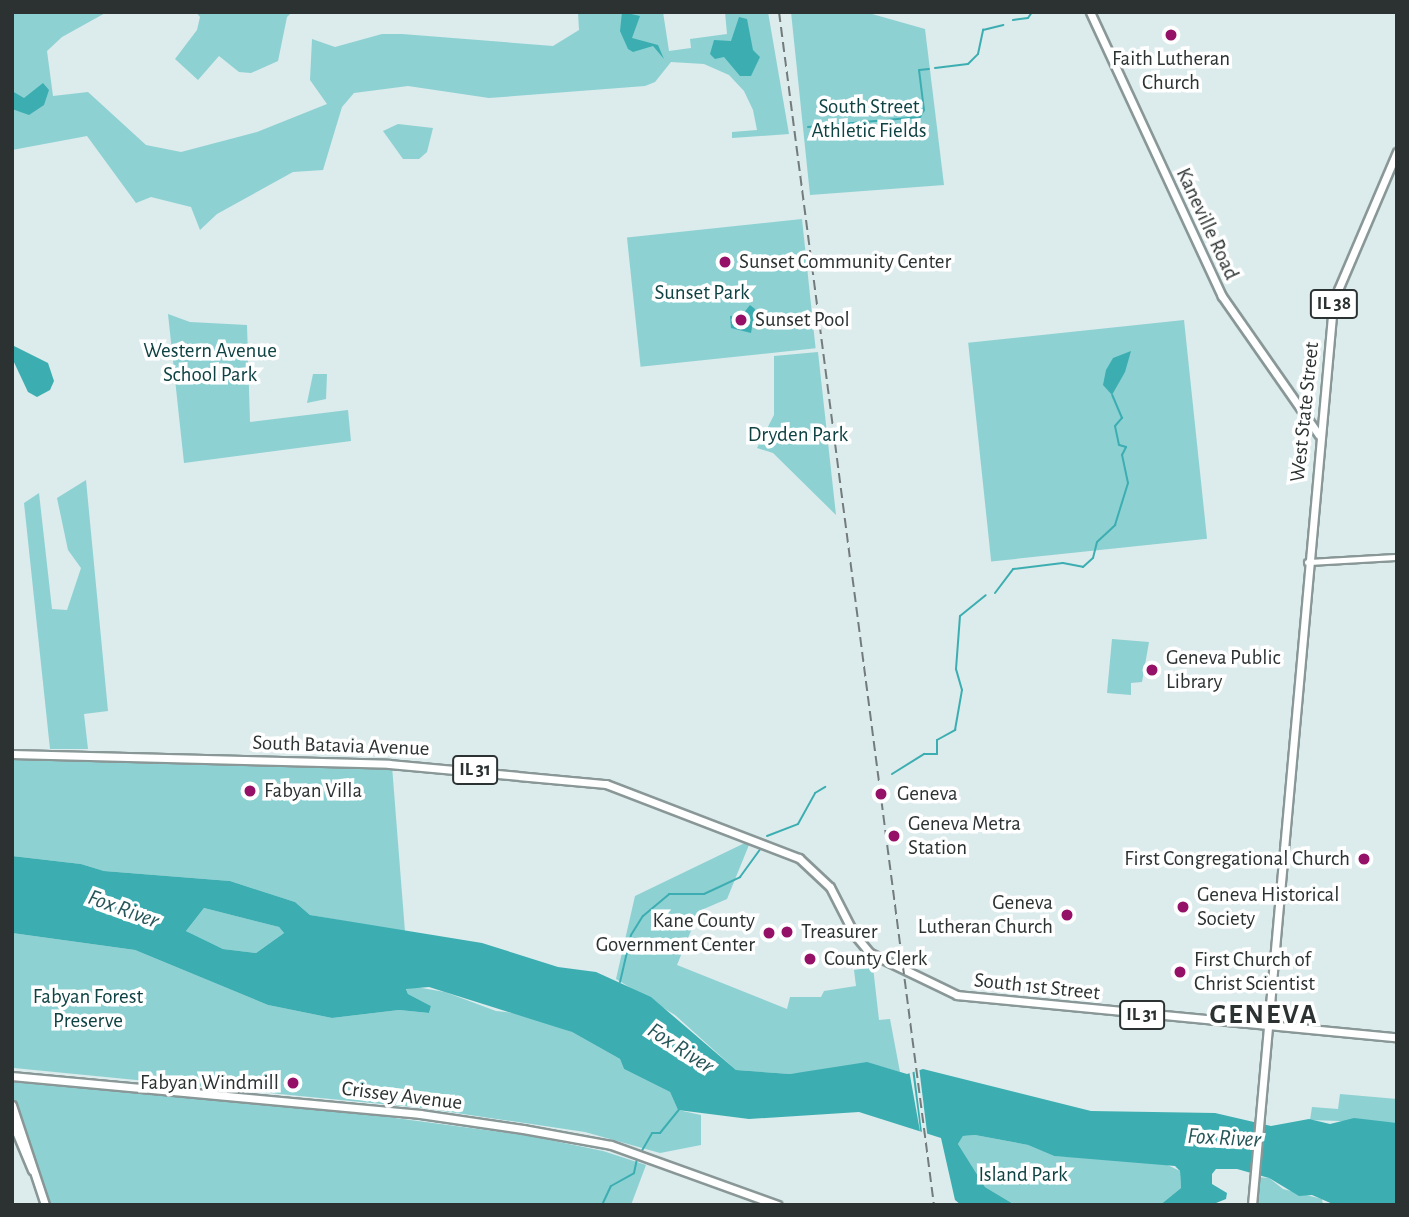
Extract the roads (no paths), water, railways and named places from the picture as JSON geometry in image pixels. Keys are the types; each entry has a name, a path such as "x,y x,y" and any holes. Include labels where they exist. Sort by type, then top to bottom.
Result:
{"main road":[{"name":"Kaneville Road","path":"1090,12 1222,296 1320,435"},
{"name":"West State Street","path":"1307,562 1335,302 1397,152"},
{"name":"IL 38","path":"1252,1204 1307,562"},
{"name":"South Batavia Avenue","path":"12,754 377,763 607,784 799,858 821,876 841,906"},
{"name":"South 1st Street","path":"841,906 854,934 874,956 957,995 1266,1026"},
{"name":"IL 31","path":"1266,1026 1397,1037"},
{"name":"Crissey Avenue","path":"12,1076 420,1114 634,1152 778,1205"},
{"path":"12,1105 34,1174"},
{"path":"12,1122 46,1205"}],"street":[{"path":"1307,562 1397,557"}],"water":[{"path":"622,12 640,16 632,38 658,45 664,59 653,46 633,52 628,49 620,31"},
{"path":"739,17 747,19 753,50 760,57 751,76 740,76 724,57 715,59 710,54 714,40 731,41"},
{"path":"43,83 49,90 44,105 29,115 12,109 12,91 24,98"},
{"name":"Sunset Pool","path":"750,305 755,309 751,333 731,328 730,316 742,315"},
{"path":"12,345 48,363 54,381 50,390 37,397 28,392 12,358"},
{"path":"1131,351 1125,372 1112,395 1103,385 1106,370 1113,358"},
{"name":"Fox River","path":"12,856 81,864 104,871 230,881 295,902 310,915 482,943 558,967 596,972 651,997 736,1070 790,1074 867,1062 907,1074 923,1069 1091,1111 1215,1113 1271,1126 1309,1119 1330,1124 1354,1118 1397,1123 1397,1205 1335,1205 1312,1195 1299,1196 1269,1178 1237,1169 1216,1169 1212,1174 1212,1184 1227,1193 1226,1199 1211,1205 1160,1205 1181,1188 1180,1171 1175,1166 1054,1156 1028,1145 975,1135 963,1136 958,1144 985,1187 1015,1205 961,1205 955,1200 941,1138 859,1112 749,1119 678,1110 670,1092 624,1069 620,1059 572,1032 429,987 406,989 408,994 431,1006 429,1013 399,1010 332,1018 268,1005 135,950 12,933","holes":["204,908 279,927 284,933 256,953 223,949 186,931"]}],"waterway":[{"path":"1013,20 1028,18 1032,12"},
{"path":"935,68 968,64 978,54 983,30 1003,25"},
{"path":"808,127 920,117 924,110 919,70 929,69"},
{"path":"995,593 1013,569 1063,563 1083,567 1093,558 1097,542 1115,525 1128,483 1122,455 1126,447 1119,445 1115,426 1122,418 1112,395"},
{"path":"892,774 924,754 937,754 937,740 955,730 962,690 956,669 960,616 986,595"},
{"path":"767,836 798,824 815,793 825,787"},
{"path":"620,982 631,935 643,916 669,894 704,894 740,877 760,849"},
{"path":"640,1154 652,1133 660,1133 680,1108"},
{"path":"602,1205 611,1186 634,1173 637,1159"}],"railway":[{"path":"779,12 934,1205"}],"place":[{"name":"Faith Lutheran Church","path":"1171,35"},
{"name":"Sunset Community Center","path":"725,262"},
{"name":"Sunset Pool","path":"741,320"},
{"name":"Geneva Public Library","path":"1152,670"},
{"name":"Fabyan Villa","path":"250,791"},
{"name":"Geneva","path":"881,794"},
{"name":"Geneva Metra Station","path":"894,836"},
{"name":"First Congregational Church","path":"1364,859"},
{"name":"Geneva Historical Society","path":"1183,907"},
{"name":"Geneva Lutheran Church","path":"1067,915"},
{"name":"Treasurer","path":"787,932"},
{"name":"Kane County Government Center","path":"769,933"},
{"name":"County Clerk","path":"810,959"},
{"name":"First Church of Christ Scientist","path":"1180,972"},
{"name":"Fabyan Windmill","path":"293,1083"}],"district":[{"name":"GENEVA","path":"1264,1015"}],"park label":[{"name":"South Street Athletic Fields","path":"869,119"},
{"name":"Sunset Park","path":"702,293"},
{"name":"Western Avenue School Park","path":"210,363"},
{"name":"Dryden Park","path":"798,435"},
{"name":"Fabyan Forest Preserve","path":"88,1009"},
{"name":"Island Park","path":"1023,1175"}]}
